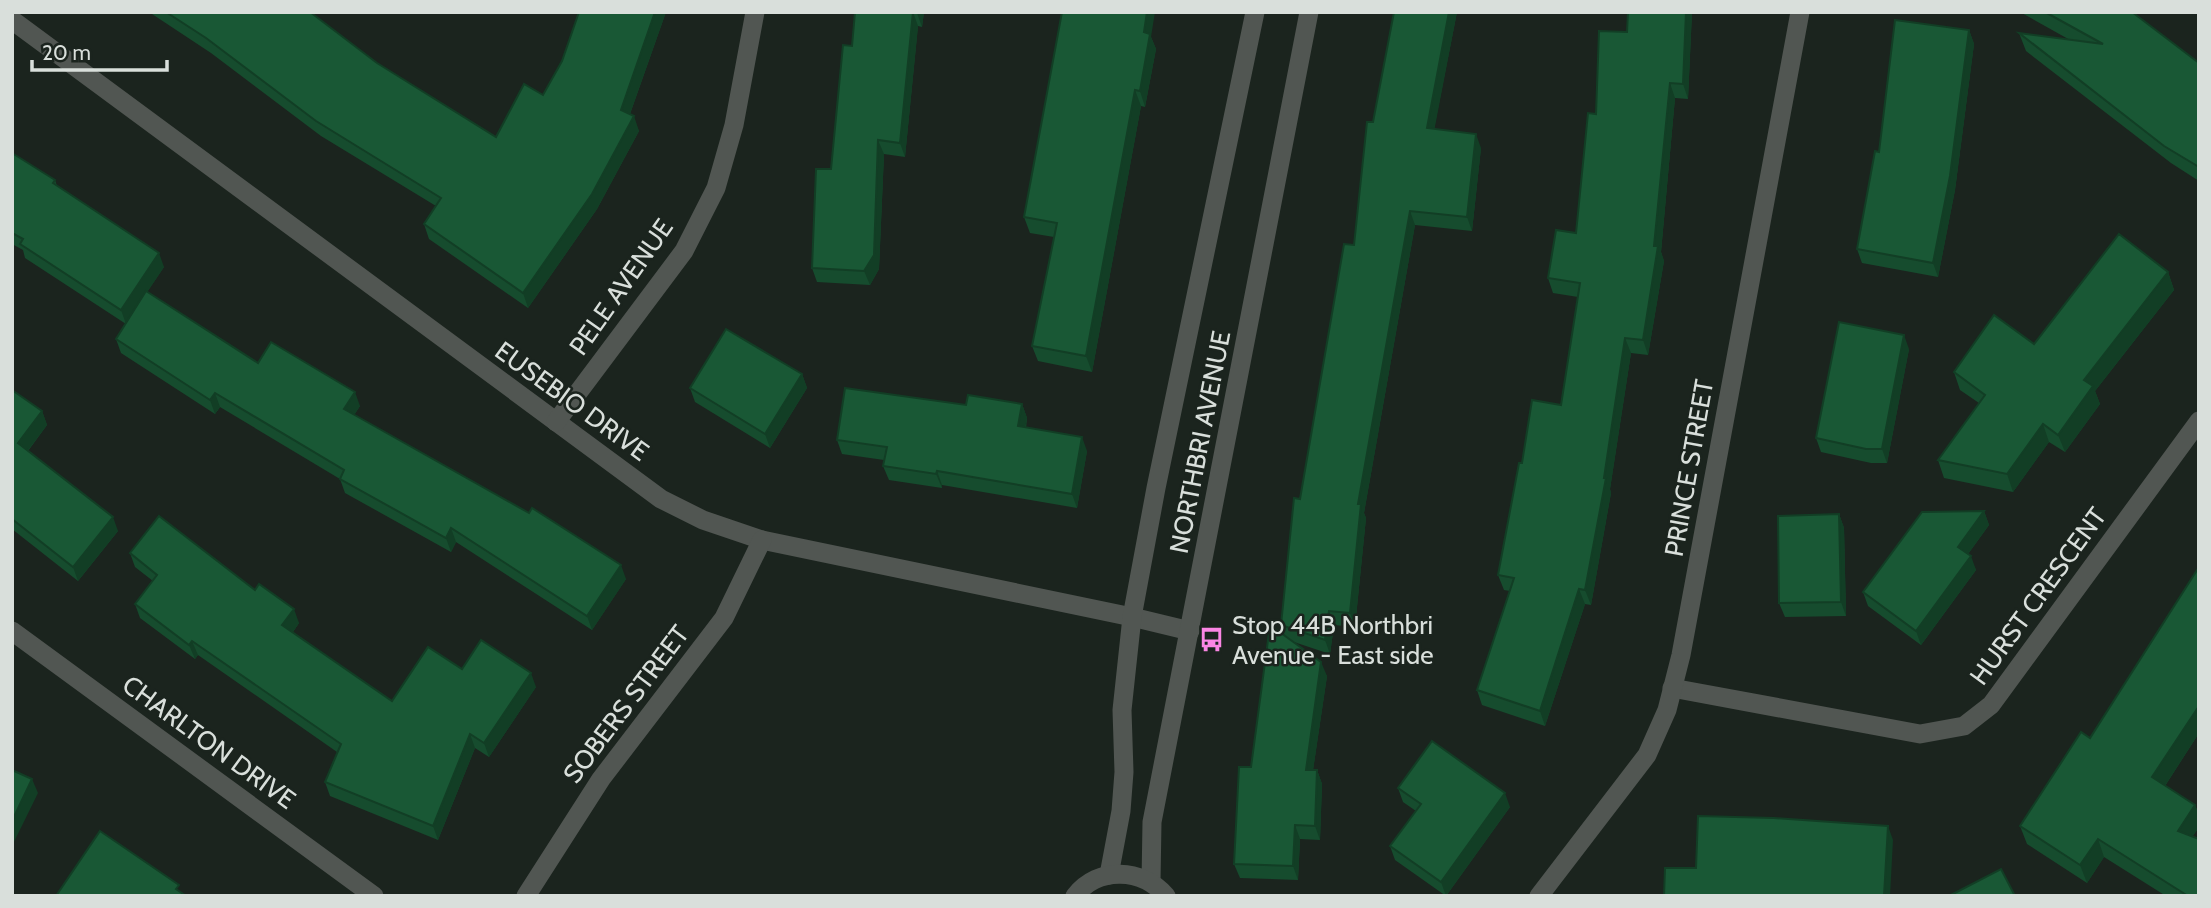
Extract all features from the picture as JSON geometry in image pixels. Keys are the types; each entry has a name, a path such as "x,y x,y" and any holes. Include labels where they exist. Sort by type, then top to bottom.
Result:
{"street":[{"name":"PELE AVENUE","path":"556,422 684,251 716,188 734,125 755,12"},
{"name":"NORTHBRI AVENUE","path":"1109,875 1121,811 1124,772 1122,710 1132,617 1158,475 1255,12"},
{"name":"NORTHBRI AVENUE","path":"1159,889 1152,822 1310,12"},
{"name":"PRINCE STREET","path":"1539,896 1647,755 1667,710 1684,641 1800,12"},
{"name":"EUSEBIO DRIVE","path":"12,20 661,499 703,520 762,540 1190,631"},
{"name":"HURST CRESCENT","path":"1672,688 1920,734 1964,726 1992,705 2199,421"},
{"name":"SOBERS STREET","path":"526,896 601,779 723,618 762,540"},
{"name":"CHARLTON DRIVE","path":"12,631 374,896"},
{"path":"1075,896 1092,881 1124,873 1159,889"}],"building":[{"path":"166,12 310,12 377,63 496,137 524,84 543,95 562,61 579,12 655,12 621,110 634,116 592,194 523,293 424,224 441,198 316,121 206,38"},
{"path":"855,12 913,12 900,143 878,140 874,255 864,271 812,268 816,169 831,169 843,45 852,46"},
{"path":"1062,12 1147,12 1144,32 1150,34 1140,91 1135,90 1086,356 1032,346 1057,223 1024,217"},
{"path":"1394,12 1449,12 1427,128 1476,134 1467,217 1410,211 1358,504 1361,504 1350,613 1329,611 1325,640 1281,625 1294,498 1300,499 1344,244 1354,245 1367,122 1373,122"},
{"path":"1628,12 1686,12 1683,84 1670,83 1654,246 1658,246 1643,340 1625,338 1606,478 1585,590 1579,589 1540,711 1477,690 1514,578 1498,575 1519,463 1522,463 1532,400 1561,405 1580,283 1548,278 1556,230 1576,233 1588,113 1596,114 1599,31 1627,32"},
{"path":"2045,12 2132,12 2199,63 2199,167 2164,146 2019,33 2103,44"},
{"path":"1895,20 1969,30 1950,176 1933,263 1857,249 1875,151 1879,152"},
{"path":"12,153 159,253 121,310 20,244 23,239 12,233"},
{"path":"2119,234 2168,272 2084,380 2093,386 2058,435 2043,424 2007,474 1938,460 1985,395 1954,372 1994,315 2034,344"},
{"path":"146,291 258,363 271,342 355,392 344,409 529,513 532,508 621,565 587,616 451,528 446,538 340,479 344,470 215,393 210,400 116,339"},
{"path":"1839,322 1904,335 1882,449 1866,449 1816,438"},
{"path":"726,329 802,374 765,434 690,388"},
{"path":"845,388 966,405 968,395 1022,404 1018,426 1082,437 1072,494 937,471 936,474 883,466 887,447 837,440"},
{"path":"12,390 42,411 18,443 113,517 73,567 12,519"},
{"path":"1984,511 1958,547 1971,556 1916,631 1863,592 1922,512"},
{"path":"1839,514 1841,602 1779,603 1778,516"},
{"path":"159,516 255,590 259,584 294,609 282,625 392,701 428,647 462,669 481,640 531,673 484,743 470,734 433,826 325,782 341,744 192,641 189,645 135,604 157,575 130,553"},
{"path":"2199,567 2199,706 2152,777 2195,805 2178,831 2199,839 2199,896 2188,896 2098,839 2080,865 2020,826 2081,732 2090,738"},
{"path":"1270,625 1321,662 1306,770 1317,770 1315,826 1295,825 1293,866 1234,864 1239,767 1251,767"},
{"path":"1432,741 1505,793 1441,882 1390,846 1421,804 1398,788"},
{"path":"12,770 32,779 12,821"},
{"path":"1698,816 1888,826 1884,896 1664,896 1665,868 1696,868"},
{"path":"100,831 179,885 176,889 186,896 56,896"},
{"path":"2001,869 2015,896 1949,896"}],"place":[{"name":"Stop 44B Northbri Avenue - East side","path":"1212,640"}]}
